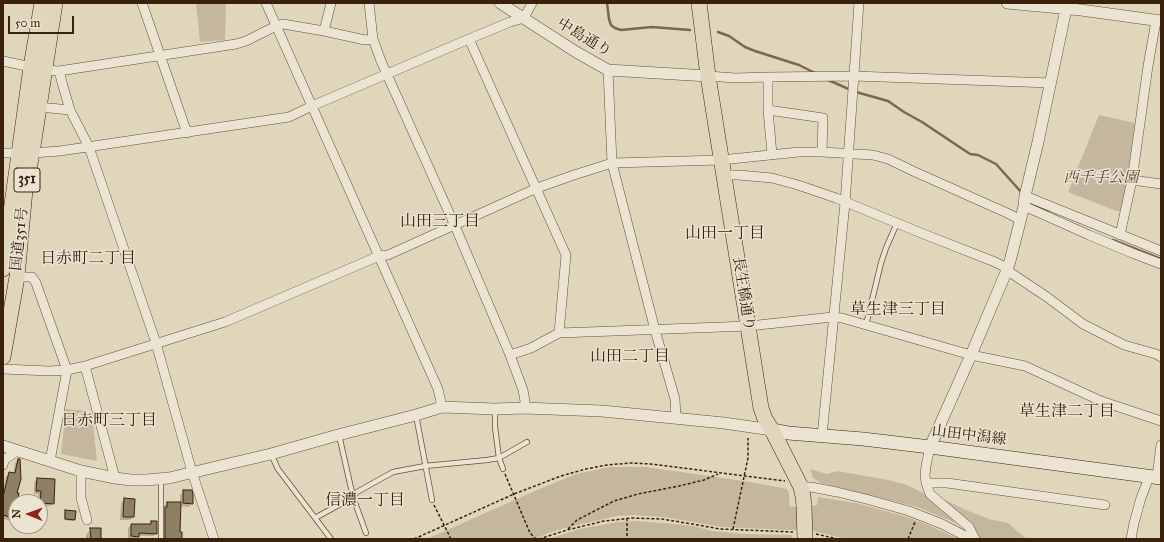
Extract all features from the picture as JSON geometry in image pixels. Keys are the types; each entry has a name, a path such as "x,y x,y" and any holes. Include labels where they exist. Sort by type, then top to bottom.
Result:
{"highway":[{"name":"国道351号","path":"3,269 26,153 38,68 42,3"},
{"name":"国道351号","path":"3,357 17,277 25,190 26,153 39,107 38,68 55,3"},
{"name":"長生橋通り","path":"699,3 708,76 761,408 765,419 772,430 804,506 805,535"}],"main road":[{"name":"山田中潟線","path":"772,430 930,447 1156,477"}],"street":[{"path":"142,3 187,132"},
{"path":"266,3 438,389 442,407"},
{"path":"324,31 331,3"},
{"path":"369,3 373,39 510,355 523,390 525,401 524,408"},
{"name":"中島通り","path":"500,3 576,52 608,70 708,76"},
{"path":"3,153 26,153 89,147 248,123 278,120 289,117 469,39 510,22 524,18 532,3"},
{"path":"822,436 845,203 859,3"},
{"path":"1007,3 1067,6 1158,21 1143,103 1132,180 1120,235"},
{"path":"975,539 969,527 930,494 926,483 926,466 930,447 1007,270 1021,220 1067,6"},
{"path":"3,61 60,71 236,44 246,41 282,24 365,40 373,39"},
{"path":"469,39 566,255 559,333"},
{"path":"608,70 612,163 674,399 676,418"},
{"path":"60,71 70,110 89,147 156,343 192,472 214,539"},
{"path":"708,76 735,78 854,76 1051,83"},
{"path":"768,77 768,110 772,154"},
{"path":"39,107 70,110"},
{"path":"768,110 823,118 822,152"},
{"path":"3,369 49,371 67,370 85,366 225,322 379,256 388,255 537,188 612,163 721,160 799,152 873,155 888,159 1021,220"},
{"path":"724,175 772,178 806,188 836,198 845,203 994,262 1003,266 1087,326 1124,344 1161,357"},
{"path":"1132,180 1161,184"},
{"path":"1025,201 1161,251"},
{"path":"1025,201 1089,235 1161,264"},
{"path":"17,277 32,277 36,283 67,370 50,461"},
{"path":"510,355 531,348 559,333 749,326 833,317 842,318 971,355 1025,366 1102,401 1161,421"},
{"path":"85,366 115,478"},
{"path":"3,446 81,471 131,480 169,478 271,454 442,407 495,409 524,408 602,412 724,423 772,430"},
{"path":"1131,539 1141,498 1156,477 1161,445"},
{"path":"3,465 4,460 17,451"},
{"path":"81,471 81,498 87,520"},
{"path":"926,483 947,483 1105,504"},
{"path":"794,484 837,492 909,511 942,524 970,539"}],"lane":[{"path":"866,325 886,248 897,223"},
{"path":"495,409 498,458 503,469"},
{"path":"416,415 432,500"},
{"path":"338,435 353,497 366,533"},
{"path":"315,518 353,497 357,492 393,472 425,466 498,458 527,442"},
{"path":"271,454 278,469 331,539"},
{"path":"161,479 161,539"}],"path":[{"path":"732,530 748,458 748,438"},
{"path":"414,539 514,494 562,476 607,465 651,464 794,484"},
{"path":"503,469 530,533 536,539"},
{"path":"567,530 577,520 614,501 638,494 704,480 719,474"},
{"path":"432,500 451,539"},
{"path":"627,518 627,539"},
{"path":"540,539 567,530 604,521 627,518 644,518 662,519 720,529 838,539"},
{"path":"908,539 915,523"},
{"path":"553,534 553,539"}],"green space":[{"path":"196,3 226,3 225,40 200,42"},
{"name":"西千手公園","path":"1099,115 1135,123 1123,206 1119,212 1068,192"},
{"path":"66,409 86,411 93,423 97,461 61,454"},
{"path":"610,467 646,467 750,482 787,489 790,507 817,505 818,497 856,503 907,517 959,539 846,539 813,531 722,527 664,517 633,515 617,516 565,528 534,539 427,539 576,474"},
{"path":"810,469 827,474 837,471 907,485 923,493 929,498 937,496 989,519 1008,523 1024,537 1029,539 982,539 956,523 917,507 821,483 813,478"},
{"path":"636,521 693,526 712,531 746,534 792,535 792,539 548,539 580,529 617,522"}],"building":[{"path":"18,459 20,459 21,479 17,493 19,493 8,494 8,517 3,515 3,497 9,472 15,473"},
{"path":"37,478 55,479 54,504 48,504 48,494 41,494 41,491 36,491"},
{"path":"183,490 192,490 193,504 183,503"},
{"path":"124,498 135,499 134,517 123,517"},
{"path":"167,502 181,502 180,532 182,532 182,539 165,539 165,507 167,507"},
{"path":"65,510 76,511 75,520 65,519"},
{"path":"151,521 157,521 157,534 139,533 139,537 131,536 131,524 151,524"},
{"path":"90,528 101,528 101,539 91,539"}],"waterway":[{"path":"607,3 611,25 621,30 652,27 690,30"},
{"path":"718,32 729,36 745,47 799,65 815,73"},
{"path":"828,80 851,90"},
{"path":"856,92 888,101 970,154 978,155 996,164 1022,193"},
{"path":"1031,203 1048,212"},
{"path":"1113,240 1161,259"}],"district":[{"name":"山田三丁目","path":"440,222"},
{"name":"山田一丁目","path":"725,234"},
{"name":"日赤町二丁目","path":"88,259"},
{"name":"草生津三丁目","path":"898,310"},
{"name":"山田二丁目","path":"630,357"},
{"name":"草生津二丁目","path":"1067,412"},
{"name":"日赤町三丁目","path":"109,421"},
{"name":"信濃一丁目","path":"365,501"}]}
